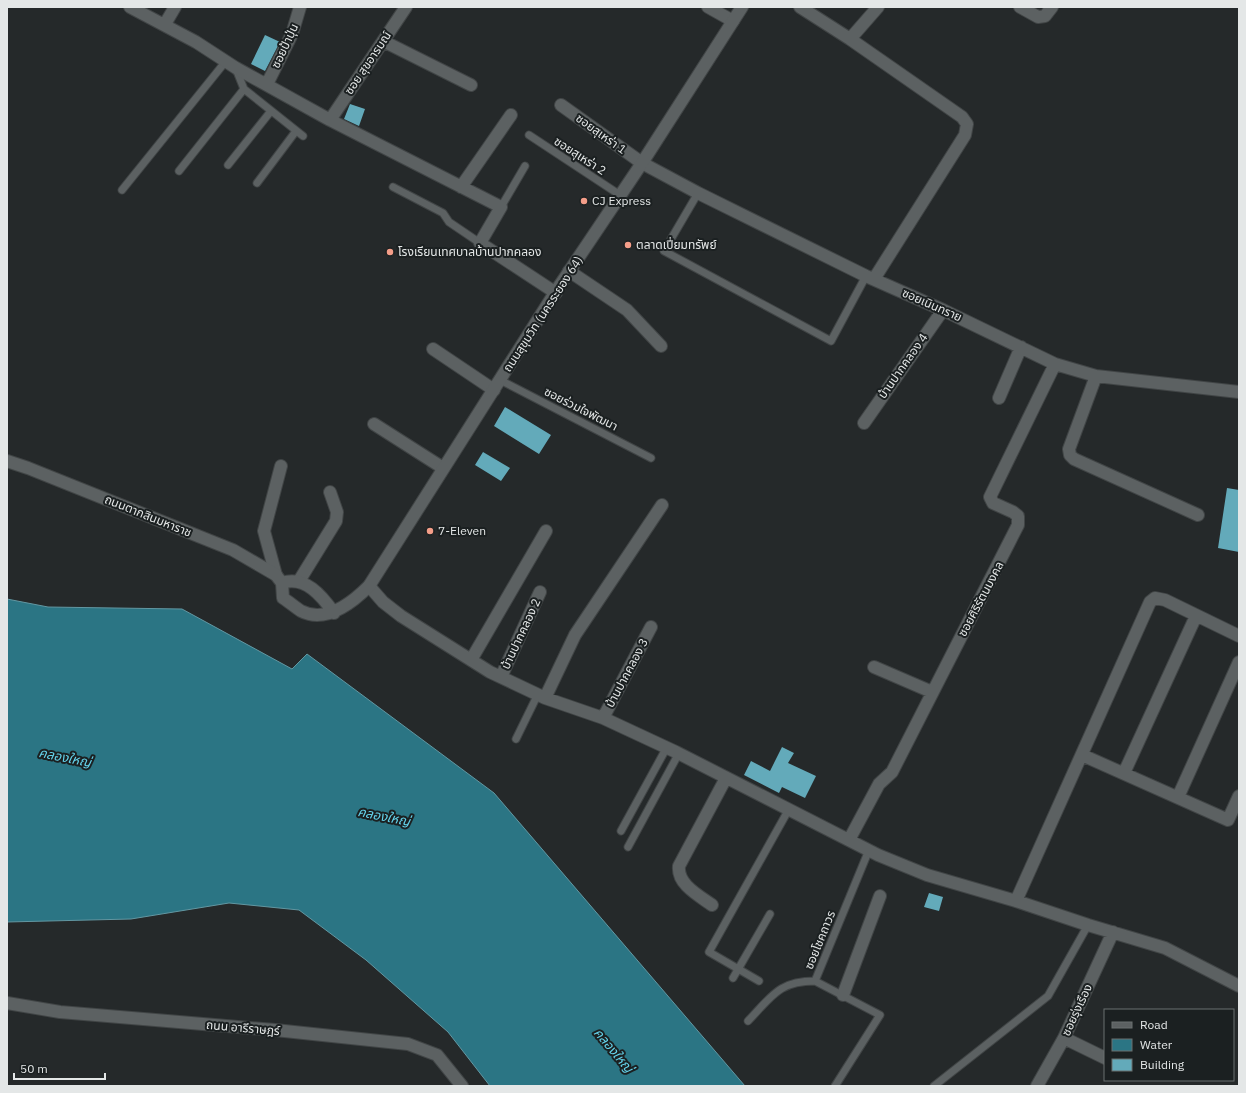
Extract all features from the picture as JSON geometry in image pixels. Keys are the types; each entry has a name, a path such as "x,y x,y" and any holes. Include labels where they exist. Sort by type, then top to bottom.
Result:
{"street":[{"path":"130,7 165,24 236,68 330,120 501,207 480,243 556,293"},
{"path":"165,24 175,7"},
{"name":"ซอยป้าปุ่น","path":"266,84 292,34 300,7"},
{"name":"ซอย สุขอารมณ์","path":"330,120 406,7"},
{"path":"708,7 733,21"},
{"name":"ถนนสุขุมวิท (นครระยอง 64)","path":"334,613 359,596 369,586 569,271 642,164 742,7"},
{"path":"800,7 850,39 962,118 967,124 965,135 870,277"},
{"path":"850,39 878,7"},
{"path":"1020,7 1038,17 1045,16 1052,7"},
{"path":"383,41 471,85"},
{"name":"ซอยสุเหร่า 1","path":"560,105 642,164"},
{"path":"461,187 511,115"},
{"name":"ซอยเนินทราย","path":"642,164 870,277 943,310 1055,364 1096,376 1239,392"},
{"path":"569,271 627,310 661,346"},
{"name":"บ้านปากคลอง 4","path":"864,423 943,310"},
{"path":"999,398 1021,347"},
{"path":"433,349 497,385"},
{"name":"ซอยศิริรัตนมงคล","path":"849,840 879,784 892,772 1018,524 1018,516 1013,512 993,503 990,497 1055,364"},
{"path":"1096,376 1069,449 1070,455 1198,515"},
{"path":"374,424 443,468"},
{"name":"ถนนตากสินมหาราช","path":"7,461 233,550 279,579"},
{"path":"279,579 299,581 322,595 334,613 316,615 302,611 283,598 279,579 264,531 282,466"},
{"path":"299,581 336,521 337,512 330,492"},
{"path":"541,696 575,635 662,505"},
{"path":"471,660 546,531"},
{"path":"369,586 383,602 401,616 501,677 541,696 603,718 667,747 869,850 927,875 1016,901 1088,925 1165,948 1239,986"},
{"name":"บ้านปากคลอง 2","path":"501,677 540,592"},
{"path":"1016,901 1150,602 1155,598 1165,600 1239,636"},
{"path":"1124,774 1196,616"},
{"name":"บ้านปากคลอง 3","path":"603,718 651,627"},
{"path":"1178,797 1239,662"},
{"path":"874,667 932,692"},
{"path":"1082,755 1228,820 1239,796"},
{"path":"712,905 682,882 678,874 679,866 726,778"},
{"path":"843,995 880,896"},
{"name":"ซอยรุ่งเรือง","path":"1037,1086 1064,1038 1113,932"},
{"name":"ถนน อารีราษฎร์","path":"7,1003 60,1012 275,1030 408,1044 438,1055 462,1086"},
{"path":"1064,1038 1104,1058"}],"lane":[{"path":"122,190 226,61"},
{"path":"236,68 244,89 303,136"},
{"path":"180,171 244,89"},
{"path":"228,165 271,111"},
{"path":"257,183 296,131"},
{"name":"ซอยสุเหร่า 2","path":"529,135 620,195"},
{"path":"501,207 525,166"},
{"path":"393,187 443,213 449,222 480,243"},
{"path":"698,193 664,251 831,341 870,277"},
{"name":"ซอยร่วมใจพัฒนา","path":"497,385 651,458"},
{"path":"516,739 541,696"},
{"path":"621,830 667,747"},
{"path":"628,847 679,753"},
{"path":"759,981 710,952 789,809"},
{"name":"ซอยโชคถาวร","path":"835,1086 880,1015 816,981 869,850"},
{"path":"733,978 770,914"},
{"path":"934,1086 1048,996 1088,925"},
{"path":"748,1021 780,987 798,981 816,981"}],"water":[{"name":"คลองใหญ่","path":"7,599 48,607 182,609 292,669 307,654 494,793 745,1086 490,1086 448,1032 366,960 299,910 229,903 131,919 7,922"}],"building":[{"path":"265,35 280,42 265,71 251,64"},
{"path":"350,104 365,109 359,126 344,119"},
{"path":"505,407 551,435 539,454 494,426"},
{"path":"483,452 510,468 501,481 475,465"},
{"path":"1227,488 1239,490 1239,552 1218,548"},
{"path":"782,747 794,753 788,763 816,776 805,798 782,787 779,793 744,775 751,761 770,771"},
{"path":"929,893 943,897 939,911 924,907"}],"place":[{"name":"CJ Express","path":"584,201"},
{"name":"ตลาดเปี่ยมทรัพย์","path":"628,245"},
{"name":"โรงเรียนเทศบาลบ้านปากคลอง","path":"390,252"},
{"name":"7-Eleven","path":"430,531"}]}
